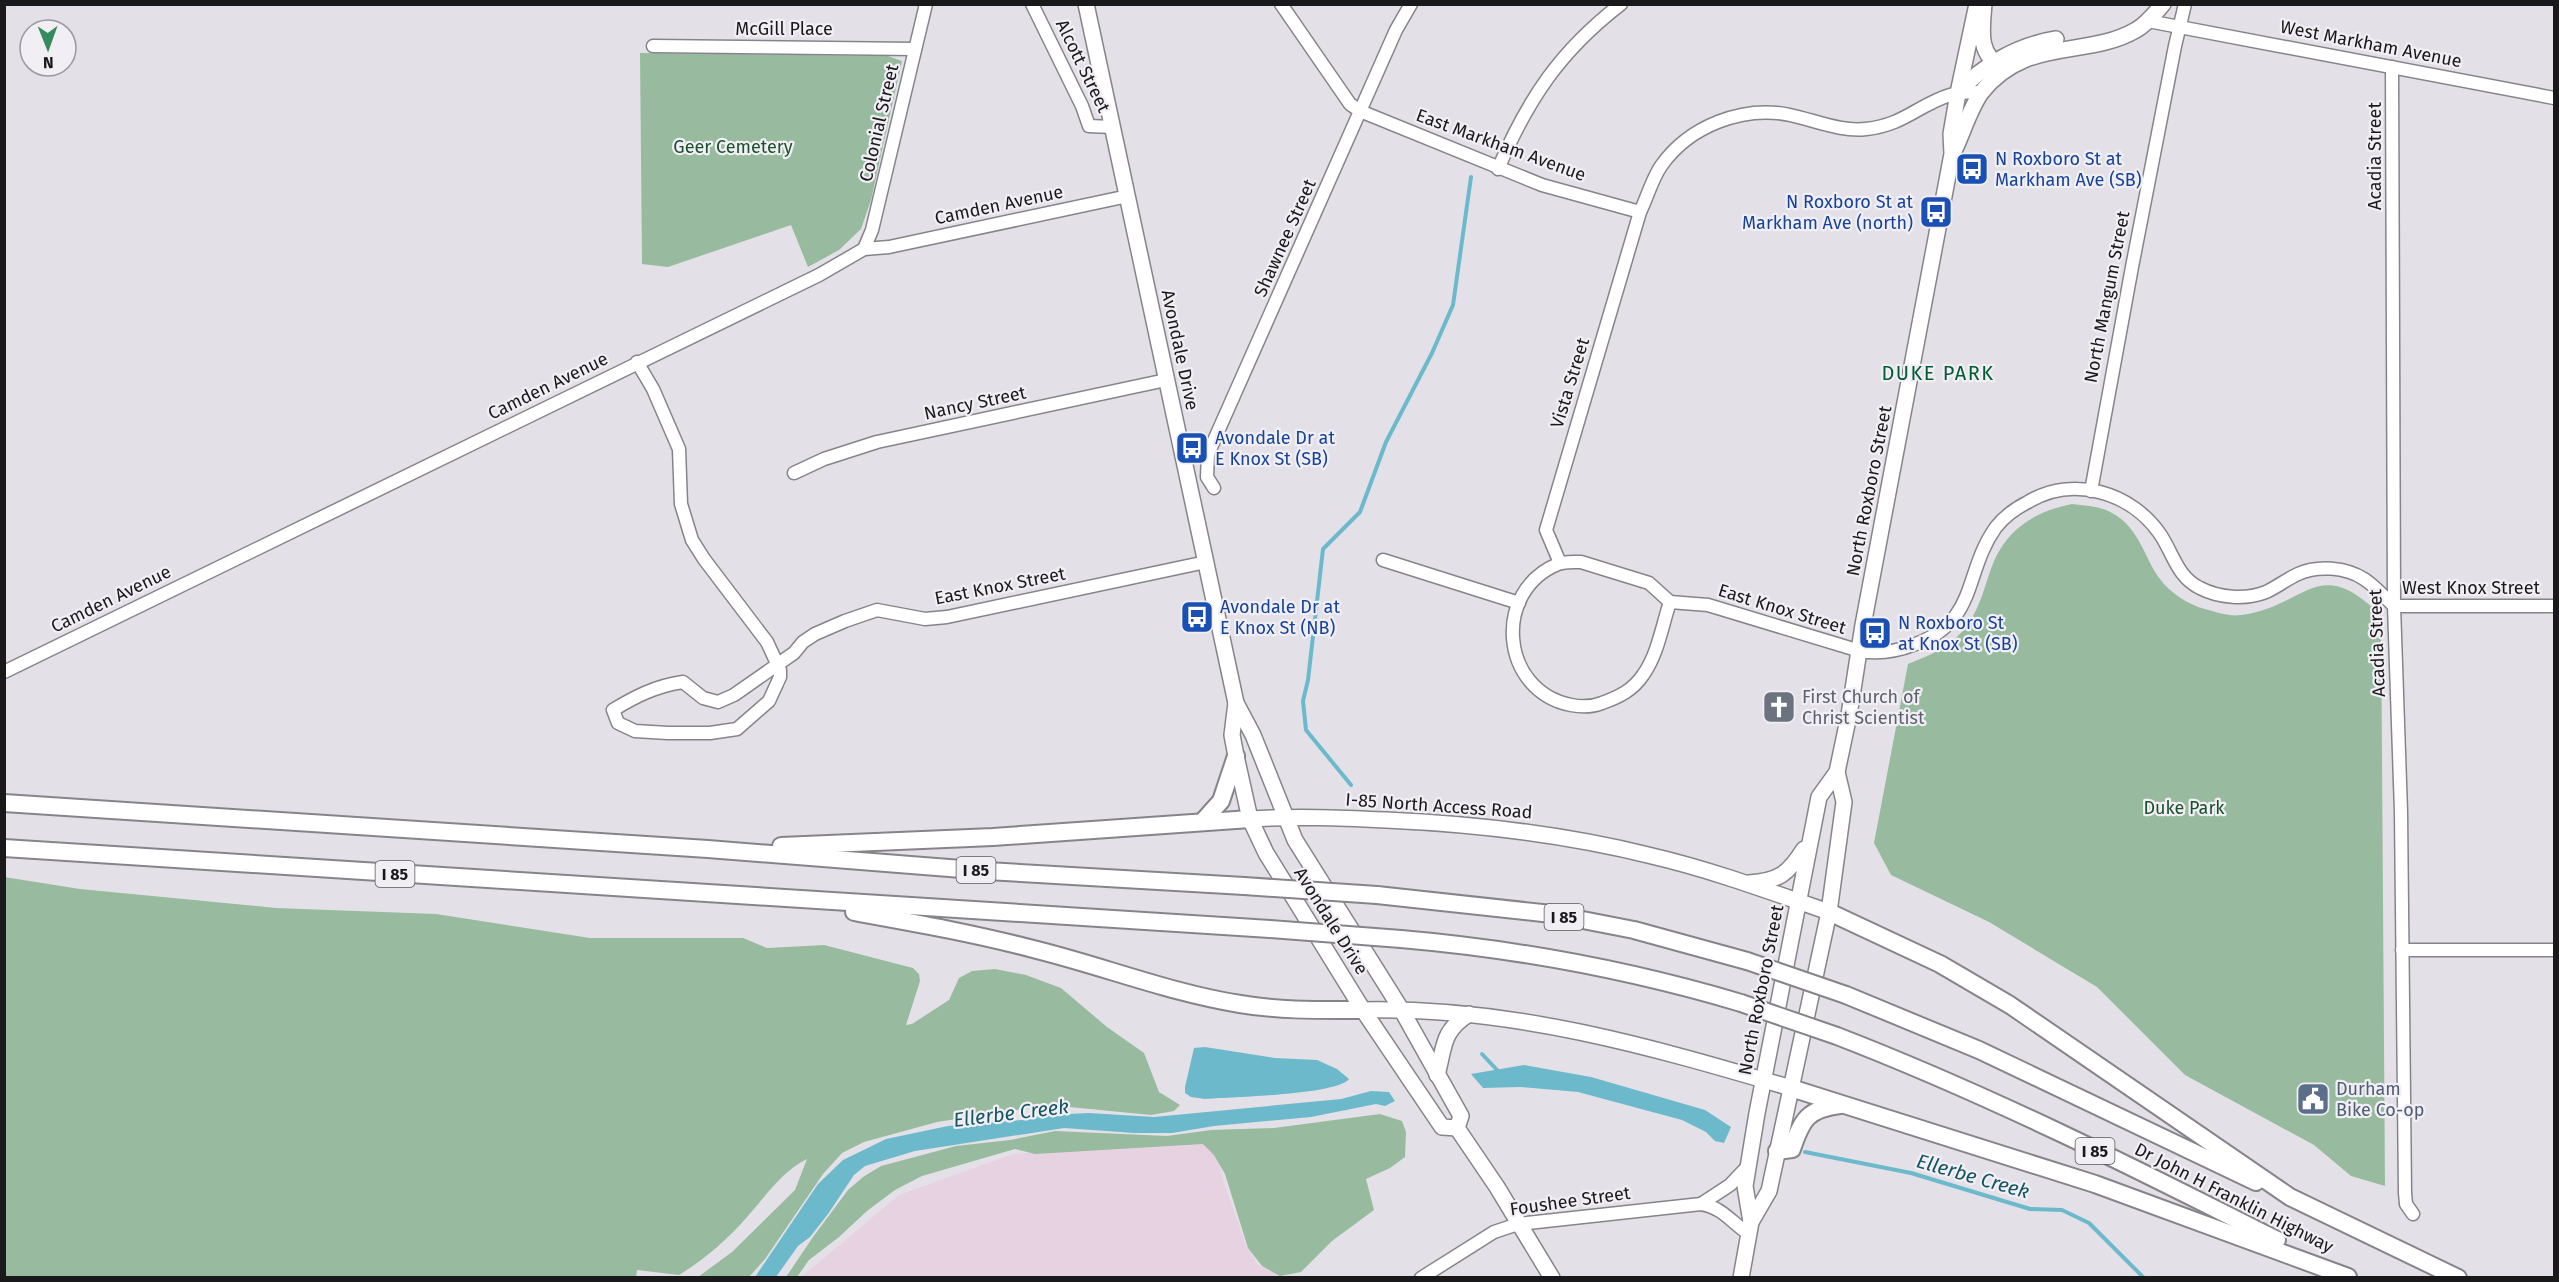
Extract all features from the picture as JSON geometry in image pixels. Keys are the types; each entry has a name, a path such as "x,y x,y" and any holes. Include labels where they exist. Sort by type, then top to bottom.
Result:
{"highway":[{"path":"1203,821 1221,801 1236,756"},
{"name":"I 85","path":"4,804 708,849"},
{"path":"708,849 993,837 1250,819"},
{"name":"I 85","path":"4,848 785,900"},
{"name":"Dr John H Franklin Highway","path":"708,849 987,871 1377,895 1552,915 1634,930 1747,961 1846,995 1979,1050 2290,1197"},
{"path":"785,900 970,934 1038,950 1174,989 1240,1004 1279,1008 1363,1010"},
{"name":"Dr John H Franklin Highway","path":"785,900 1055,914 1401,939 1565,959 1641,975 1741,1003 1837,1036 1969,1092 2160,1181 2349,1277"},
{"path":"1829,912 1940,964 2010,1005 2290,1197"},
{"path":"1791,1088 2095,1184 2349,1277"},
{"path":"1778,1151 1792,1149 1798,1131 1812,1112 1840,1105"},
{"name":"I 85","path":"2290,1197 2458,1278"}],"main road":[{"name":"Avondale Drive","path":"1086,4 1236,703 1253,735 1295,840 1401,1010 1461,1116 1456,1128"},
{"name":"North Roxboro Street","path":"1741,1278 1750,1228 1769,1191 1829,912 1844,802 1837,772 1952,154 1951,134 1958,93 1977,4"},
{"path":"1984,4 1982,45 1987,56 2000,67"},
{"path":"1958,93 1971,78 2000,67 2043,42 2117,28 2134,21 2148,21 2163,4"},
{"path":"1952,154 1982,92 2000,67"},
{"name":"Avondale Drive","path":"1236,703 1232,735 1236,756 1250,819 1266,853 1363,1010 1442,1127 1456,1128"},
{"name":"North Roxboro Street","path":"1750,1228 1745,1186 1797,901 1819,797 1837,772"},
{"name":"I-85 North Access Road","path":"1250,819 1286,817 1450,823 1512,828 1654,856 1829,912"},
{"path":"1743,883 1764,882 1784,874 1792,868 1809,842"},
{"path":"1363,1010 1469,1014 1597,1034 1791,1088"},
{"path":"1437,1075 1447,1034 1469,1014"},
{"name":"Avondale Drive","path":"1456,1128 1497,1187 1552,1278"}],"street":[{"name":"Colonial Street","path":"864,249 872,230 926,4"},
{"name":"Alcott Street","path":"1032,4 1082,106 1089,126 1112,126"},
{"name":"East Markham Avenue","path":"1281,4 1350,104 1360,111 1542,185 1640,212"},
{"name":"Shawnee Street","path":"1214,488 1207,477 1208,454 1396,30 1411,4"},
{"path":"1498,169 1516,128 1550,72 1620,4"},
{"name":"North Mangum Street","path":"2091,491 2132,267 2185,4"},
{"path":"2148,21 2180,25"},
{"name":"West Markham Avenue","path":"2180,25 2554,98"},
{"name":"McGill Place","path":"653,46 915,49"},
{"name":"Acadia Street","path":"2392,67 2394,606 2401,812 2405,1193 2406,1204 2413,1214"},
{"path":"1640,212 1661,167 1684,141 1708,126 1734,116 1756,111 1781,113 1848,129 1863,130 1890,125 1942,98 1958,93 1982,92"},
{"name":"Camden Avenue","path":"4,672 819,275 864,249 900,244 1128,196"},
{"name":"Vista Street","path":"1560,563 1546,530 1640,212"},
{"path":"637,362 653,389 679,449 681,504 692,540 767,642 779,663"},
{"name":"Nancy Street","path":"794,473 824,459 877,442 1166,380"},
{"name":"East Knox Street","path":"1670,602 1708,605 1860,651 1876,653 1899,650 1921,643 1953,621 1964,604 1986,545 2000,522 2027,502 2046,493 2075,489 2091,491"},
{"name":"West Knox Street","path":"2091,491 2111,494 2144,514 2160,535 2180,572 2189,582 2209,592 2230,597 2252,595 2266,592 2299,573 2313,569 2325,569 2350,572 2362,577 2394,606 2554,606"},
{"path":"1383,560 1519,603"},
{"name":"East Knox Street","path":"779,663 780,677 769,701 737,729 710,733 635,731 618,723 613,710 636,696 660,686 683,682 704,698 718,702 734,695 815,634 877,610 925,619 947,617 1206,562"},
{"path":"1581,562 1650,583 1670,602 1656,648 1644,674 1631,689 1620,696 1588,706 1562,703 1546,696 1531,682 1520,665 1514,649 1513,623 1519,603 1534,579 1560,563 1581,562"},
{"path":"2402,950 2554,950"},
{"name":"Foushee Street","path":"1421,1278 1494,1232 1518,1224 1701,1204 1730,1185 1749,1164"},
{"path":"1701,1204 1718,1209 1733,1224 1750,1228"}],"shaded area":[{"path":"1214,1142 1224,1183 1246,1245 1258,1265 1284,1277 800,1278 899,1195 1013,1154"}],"green space":[{"name":"Geer Cemetery","path":"640,53 888,56 902,61 871,200 861,229 839,250 808,267 791,225 668,267 642,264"},
{"name":"Duke Park","path":"2072,504 2103,509 2121,519 2135,535 2154,571 2164,584 2180,598 2199,607 2228,615 2241,615 2263,610 2311,588 2326,585 2342,587 2360,597 2381,616 2385,1186 2351,1176 2314,1145 2185,1075 2097,987 1989,922 1891,875 1874,843 1908,664 1941,649 1962,632 1977,609 2000,549 2016,530 2036,516"},
{"path":"4,877 80,889 276,908 436,914 590,938 743,938 767,948 824,945 913,968 919,974 920,981 906,1025 912,1024 949,1000 959,978 972,971 995,969 1026,975 1061,988 1107,1027 1144,1053 1159,1092 1180,1105 1174,1111 1151,1115 1049,1105 937,1122 864,1142 842,1153 823,1174 765,1259 749,1277 698,1277 732,1252 795,1190 807,1159 774,1185 724,1241 698,1263 679,1275 637,1270 636,1278 5,1277"},
{"path":"1380,1114 1402,1121 1406,1132 1405,1157 1390,1168 1366,1179 1374,1210 1332,1241 1301,1272 1280,1276 1262,1266 1248,1248 1225,1174 1214,1155 1203,1144 1035,1154 1015,1149 922,1176 895,1190 867,1211 809,1260 797,1277 786,1277 848,1190 881,1166 956,1146 1010,1140 1055,1131 1167,1136 1211,1130 1274,1128"}],"water":[{"path":"1205,1047 1275,1058 1317,1060 1337,1069 1349,1079 1325,1089 1304,1092 1205,1099 1191,1097 1185,1093 1185,1087 1194,1048"},
{"path":"1524,1065 1591,1077 1705,1110 1731,1127 1724,1143 1715,1141 1706,1132 1682,1120 1578,1092 1520,1087 1483,1088 1471,1074"},
{"path":"1371,1091 1389,1092 1395,1101 1385,1106 1376,1104 1311,1117 1214,1126 1172,1133 1064,1128 915,1151 865,1166 854,1175 828,1214 810,1237 798,1246 776,1277 755,1277 818,1184 843,1160 886,1139 948,1126 1021,1120 1046,1115 1089,1113 1154,1117 1341,1099"}],"waterway":[{"path":"1351,785 1306,730 1303,701 1308,680 1323,549 1360,512 1386,442 1432,353 1453,305 1471,177"},
{"path":"1482,1054 1498,1071"},
{"name":"Ellerbe Creek","path":"1805,1152 1911,1173 2030,1209 2062,1210 2089,1223 2144,1278"}],"place":[{"name":"N Roxboro St at Markham Ave (SB)","path":"1972,169"},
{"name":"N Roxboro St at Markham Ave (north)","path":"1936,212"},
{"name":"Avondale Dr at E Knox St (SB)","path":"1192,448"},
{"name":"Avondale Dr at E Knox St (NB)","path":"1197,617"},
{"name":"N Roxboro St at Knox St (SB)","path":"1875,633"},
{"name":"First Church of Christ Scientist","path":"1779,707"},
{"name":"Durham Bike Co-op","path":"2313,1099"}],"district":[{"name":"DUKE PARK","path":"1938,373"}]}
